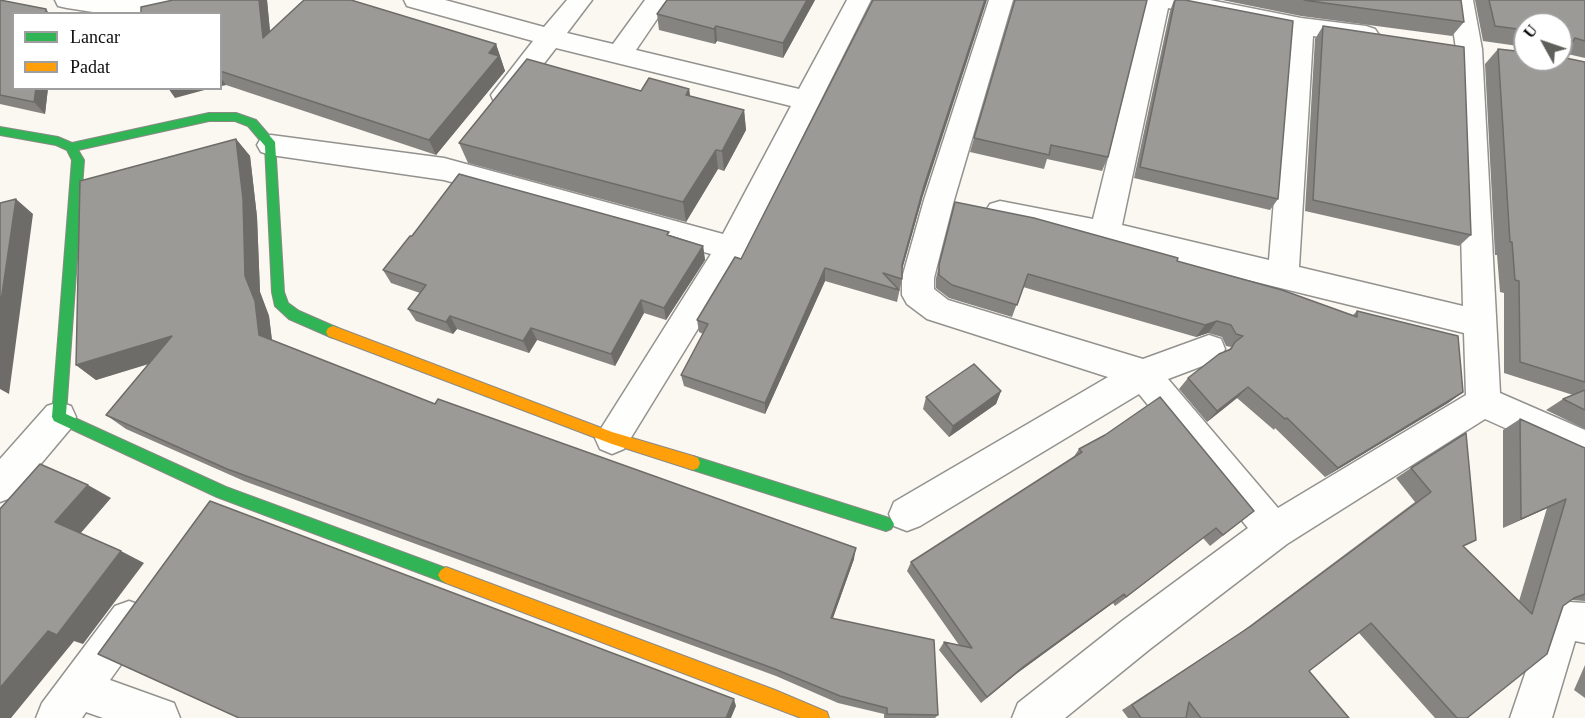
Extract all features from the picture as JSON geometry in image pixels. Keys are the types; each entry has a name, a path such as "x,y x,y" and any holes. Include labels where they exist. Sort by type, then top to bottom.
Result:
{"street":[{"path":"72,1 117,7 176,0"},
{"path":"416,0 552,38 808,101"},
{"path":"487,116 552,38 580,0"},
{"path":"619,54 657,0"},
{"path":"612,438 731,248 859,0"},
{"path":"1002,0 939,200 918,278 916,287 922,300 938,310 1143,374 1274,531"},
{"path":"1105,233 1158,2 1167,0 1301,26 1390,38"},
{"path":"1461,0 1469,49 1483,402"},
{"path":"1283,276 1301,26"},
{"path":"71,147 192,120 227,117 252,123 271,145 277,284 281,303 294,315 340,335 612,438 897,519 1143,374 1209,349"},
{"path":"0,132 58,141 71,147 78,160 59,417 0,485"},
{"path":"271,145 451,160 731,248"},
{"path":"939,200 1105,233 1480,323"},
{"path":"1483,402 1551,430 1585,448"},
{"path":"1034,718 1136,635 1274,531 1483,402"},
{"path":"59,417 212,506 771,708 821,718"},
{"path":"147,595 68,704 159,718"},
{"path":"1531,718 1559,629 1569,621 1585,623"}],"building":[{"path":"0,0 46,9 46,12 12,12 12,90 36,90 34,102 0,95"},
{"path":"173,0 259,0 263,38 304,0 351,0 496,44 489,53 499,56 429,140 222,72 222,12 141,12 141,7"},
{"path":"667,0 807,0 783,43 716,26 714,29 657,14"},
{"path":"873,0 985,0 924,186 902,265 902,279 883,273 899,290 825,268 765,403 681,375 708,324 697,320 735,257 741,259"},
{"path":"1015,0 1147,0 1108,157 1051,145 1049,155 974,138"},
{"path":"1175,0 1293,21 1278,199 1140,167"},
{"path":"1304,0 1461,0 1464,22 1310,1"},
{"path":"1489,0 1585,0 1585,41 1575,38 1573,41 1573,12 1513,12 1513,28 1495,26"},
{"path":"1323,26 1464,47 1471,235 1313,200"},
{"path":"1498,49 1513,51 1513,72 1573,72 1573,60 1585,62 1585,382 1520,362 1519,281 1515,280 1512,242 1510,242"},
{"path":"527,59 641,91 649,78 689,89 686,95 744,110 722,151 716,150 683,202 459,143"},
{"path":"236,139 243,199 245,276 255,301 259,335 435,404 438,399 856,548 831,618 934,640 938,715 887,714 887,708 840,696 775,669 227,469 106,415 172,336 76,365 80,181"},
{"path":"459,174 669,232 667,235 703,246 664,308 641,300 611,354 531,328 523,341 450,316 446,322 408,309 426,285 383,270"},
{"path":"16,199 0,308 0,203"},
{"path":"955,202 1034,218 1178,258 1177,261 1282,290 1357,317 1357,311 1458,336 1463,392 1338,468 1287,418 1285,419 1248,387 1217,411 1188,378 1219,354 1231,349 1235,342 1243,336 1236,334 1231,325 1217,321 1205,325 1028,274 1017,305 952,285 939,275 939,265"},
{"path":"974,364 1001,391 953,426 926,397"},
{"path":"1585,390 1585,410 1563,399"},
{"path":"1160,397 1254,511 1223,535 1216,528 1126,597 1124,594 1023,667 987,697 944,642 972,648 911,562 1082,452 1079,449 1105,435"},
{"path":"1520,419 1585,448 1585,594 1563,606 1547,654 1467,718 1457,718 1371,623 1309,671 1349,718 1201,718 1189,702 1186,718 1141,718 1132,705 1251,626 1431,492 1411,468 1466,433 1476,540 1463,546 1532,614 1566,499 1521,519"},
{"path":"40,464 88,485 55,522 121,551 57,635 48,631 0,688 0,509"},
{"path":"210,501 734,699 726,718 239,718 98,654"}],"traffic: fast":[{"path":"71,147 209,117 236,117 252,123 271,145 278,292 282,306 294,315 333,332"},
{"path":"0,131 58,141 71,147 78,160 59,417 222,492 446,575"},
{"path":"693,463 886,524"}],"traffic: slow":[{"path":"333,332 612,438 693,463"},
{"path":"446,575 775,698 821,718"}]}
